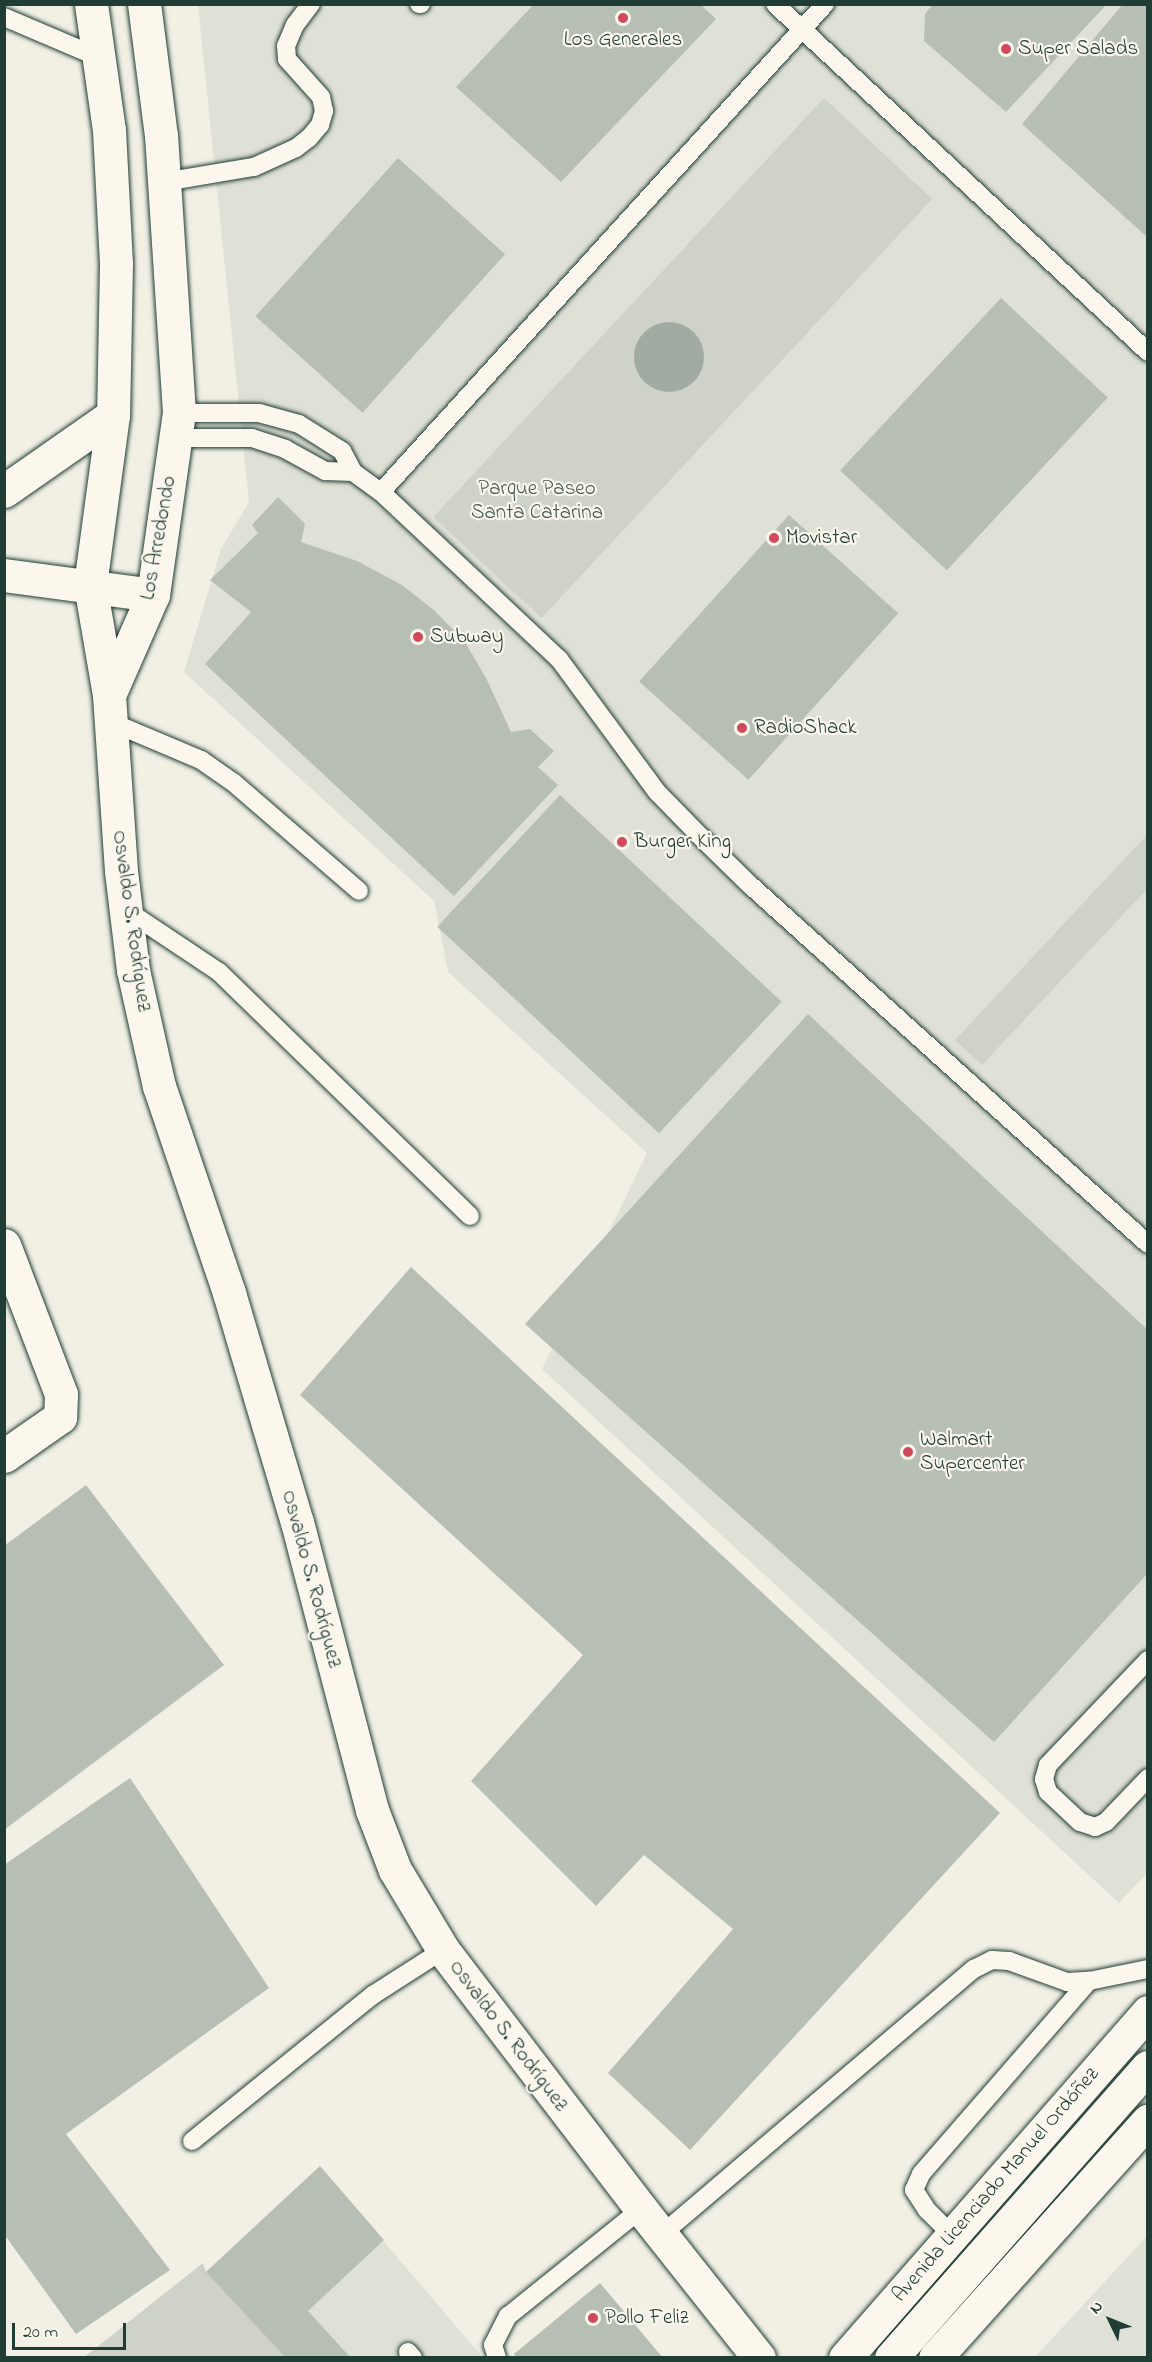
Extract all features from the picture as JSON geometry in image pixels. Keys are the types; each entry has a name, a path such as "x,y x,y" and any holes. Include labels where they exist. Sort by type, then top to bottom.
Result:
{"street":[{"path":"91,4 109,130 116,263 113,415 90,585 110,708"},
{"name":"Los Arredondo","path":"110,708 153,595 178,425 164,182 144,4"},
{"path":"4,490 113,415"},
{"path":"4,575 153,595"},
{"name":"Osvaldo S. Rodríguez","path":"110,708 133,970 159,1086 229,1293 290,1499 372,1810 395,1870 443,1950 661,2235 759,2358"},
{"path":"4,1245 62,1394 60,1417 4,1456"},
{"name":"Avenida Licenciado Manuel Ordóñez","path":"845,2358 1148,2012"},
{"path":"891,2358 1148,2067"},
{"path":"935,2358 1148,2121"}],"lane":[{"path":"164,182 254,167 296,148 320,125 324,111 321,97 287,59 285,46 295,25 311,4"},
{"path":"775,4 1148,352"},
{"path":"381,492 825,4"},
{"path":"4,16 98,57"},
{"path":"178,425 259,413 300,424 342,450 353,472 381,492 559,659 657,792 710,846 1148,1244"},
{"path":"178,425 252,438 285,449 325,471 353,472"},
{"path":"110,708 201,760 234,783 359,891"},
{"path":"126,910 219,972 470,1216"},
{"path":"1148,1660 1048,1765 1044,1779 1048,1792 1080,1822 1095,1827 1106,1822 1148,1778"},
{"path":"192,2141 373,1995 443,1950"},
{"path":"661,2235 974,1969 992,1960 1009,1961 1067,1982 1089,1981 1148,1969"},
{"path":"952,2235 927,2210 914,2190 921,2174 1089,1981"},
{"path":"497,2358 492,2345 508,2316 641,2209"}],"shaded area":[{"path":"198,5 1147,5 1148,1872 1119,1903 542,1369 647,1153 448,972 434,901 184,672 221,549 249,502"},
{"path":"669,322 682,325 694,332 701,344 704,357 701,370 694,382 682,389 669,392 656,389 644,382 637,370 634,357 637,344 644,332 656,325"},
{"path":"320,2166 483,2357 286,2357 206,2272"},
{"path":"1147,2236 1147,2357 1035,2357"}],"green space":[{"name":"Parque Paseo Santa Catarina","path":"824,98 932,199 541,618 433,517"},
{"path":"1147,835 1147,889 982,1065 955,1040"},
{"path":"203,2263 206,2272 286,2357 83,2358"}],"building":[{"path":"534,4 700,4 716,19 561,182 456,87"},
{"path":"933,4 1107,4 1006,112 924,41 925,14"},
{"path":"1123,4 1148,4 1148,238 1022,124"},
{"path":"398,158 505,254 362,413 255,316"},
{"path":"1001,298 1108,398 947,570 840,471"},
{"path":"278,497 305,524 301,542 357,561 402,585 435,611 465,642 486,678 511,732 530,729 554,751 538,767 558,785 454,896 205,664 251,612 210,580 258,533 252,525"},
{"path":"789,515 898,613 748,780 639,681"},
{"path":"560,795 782,1002 659,1133 437,927"},
{"name":"Walmart Supercenter","path":"808,1014 1148,1330 1148,1573 994,1742 525,1324"},
{"path":"411,1267 1000,1813 690,2150 608,2073 733,1929 644,1855 596,1906 471,1781 583,1655 300,1395"},
{"path":"86,1485 224,1665 4,1830 4,1546"},
{"path":"130,1778 269,1988 66,2134 170,2270 76,2334 4,2234 4,1865"},
{"path":"320,2166 384,2240 308,2311 351,2358 286,2358 206,2272"},
{"name":"Pollo Feliz","path":"600,2283 663,2358 517,2358 514,2354"}],"place":[{"name":"Los Generales","path":"623,18"},
{"name":"Super Salads","path":"1006,49"},
{"name":"Movistar","path":"774,538"},
{"name":"Subway","path":"418,637"},
{"name":"RadioShack","path":"742,728"},
{"name":"Burger King","path":"622,842"},
{"name":"Walmart Supercenter","path":"908,1452"},
{"name":"Pollo Feliz","path":"593,2318"}]}
